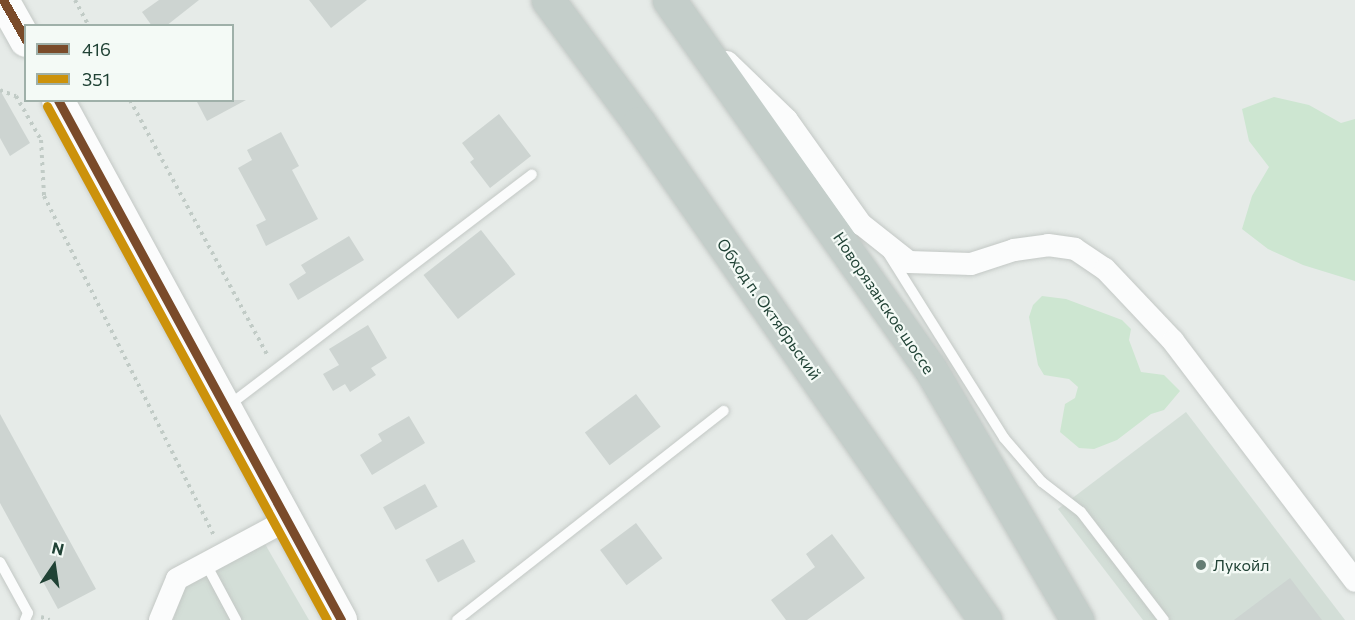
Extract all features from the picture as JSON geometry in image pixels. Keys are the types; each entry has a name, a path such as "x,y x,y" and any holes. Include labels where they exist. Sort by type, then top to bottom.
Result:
{"highway":[{"name":"Обход п. Октябрьский","path":"548,0 639,123 985,620"},
{"name":"Новорязанское шоссе","path":"669,0 931,370 1077,620"}],"main road":[{"path":"3,0 24,37"},
{"path":"59,102 341,620"}],"street":[{"path":"689,27 787,120 861,224 882,244 909,262 933,266 971,264 1014,250 1048,245 1074,249 1105,269 1173,341 1353,576"},
{"path":"160,620 177,579 287,520"}],"lane":[{"path":"226,408 532,174"},
{"path":"882,244 1005,438 1042,482 1081,512 1164,620"},
{"path":"458,620 724,411"},
{"path":"215,559 236,620"},
{"path":"0,562 28,613 25,620"}],"path":[{"path":"75,0 88,24"},
{"path":"0,90 16,96 41,140 44,196 215,559"},
{"path":"131,102 276,370"}],"shaded area":[{"name":"Лукойл","path":"1186,412 1345,620 1143,620 1058,509"},
{"path":"265,544 309,620 173,620 185,586"}],"green space":[{"path":"1274,97 1309,105 1341,123 1355,119 1355,281 1303,265 1268,249 1242,229 1252,196 1269,167 1249,141 1242,109"},
{"path":"1042,296 1066,299 1122,320 1131,329 1129,340 1141,372 1164,375 1180,391 1164,410 1151,414 1117,440 1094,449 1079,448 1060,432 1065,404 1075,398 1078,387 1069,379 1044,375 1038,365 1029,317 1033,305"}],"building":[{"path":"159,0 199,0 169,24 151,24 142,12"},
{"path":"309,0 367,0 331,28"},
{"path":"0,90 30,143 10,156 0,138"},
{"path":"246,100 207,121 197,102"},
{"path":"499,114 531,156 490,188 470,162 474,159 462,143"},
{"path":"281,132 299,166 292,170 318,219 266,246 256,225 266,220 238,168 252,160 247,150"},
{"path":"481,230 515,274 458,319 423,275"},
{"path":"349,236 364,260 298,300 289,284 306,273 301,265"},
{"path":"368,325 387,358 371,368 376,375 350,392 345,384 333,391 323,374 339,365 329,349"},
{"path":"636,394 661,427 610,465 585,433"},
{"path":"0,414 96,589 58,609 0,503"},
{"path":"409,416 425,443 372,475 360,455 382,441 378,434"},
{"path":"425,484 438,507 396,530 383,507"},
{"path":"636,523 662,558 627,585 600,550"},
{"path":"832,534 865,578 807,620 786,620 771,600 815,567 806,554"},
{"path":"463,539 476,562 438,583 425,560"},
{"path":"1290,578 1322,620 1234,620"}],"transit line":[{"name":"416","path":"3,0 24,37"},
{"name":"416","path":"59,102 341,620"},
{"name":"351","path":"47,106 327,620"}],"place":[{"name":"Лукойл","path":"1201,565"}]}
